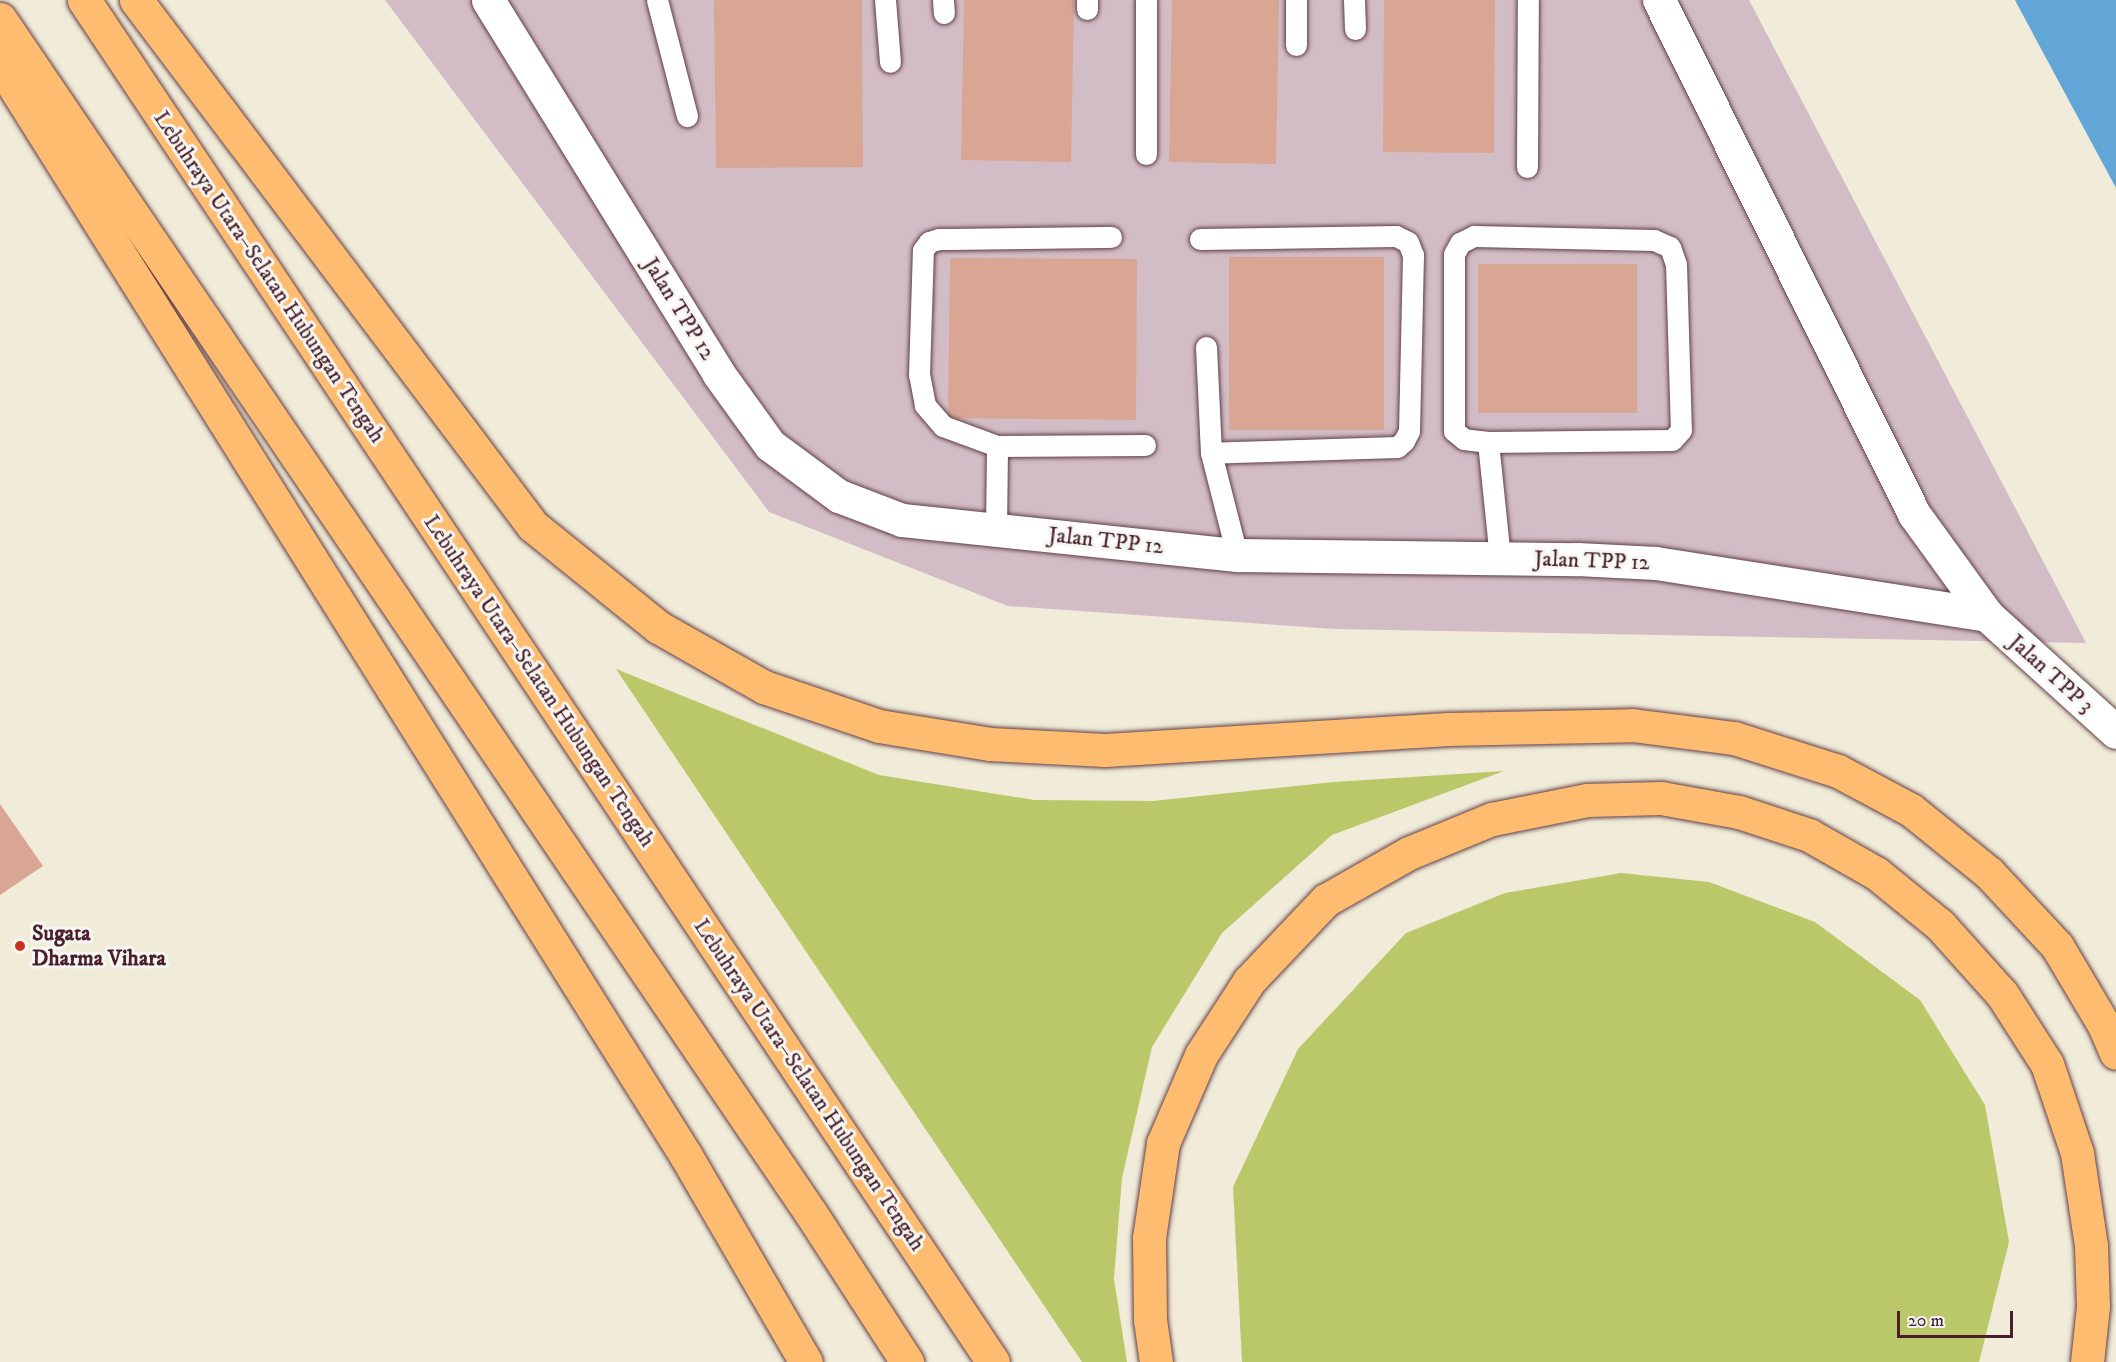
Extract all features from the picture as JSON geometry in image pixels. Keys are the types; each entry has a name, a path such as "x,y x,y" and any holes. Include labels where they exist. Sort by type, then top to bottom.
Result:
{"highway":[{"name":"Lebuhraya Utara–Selatan Hubungan Tengah","path":"84,0 993,1362"},
{"path":"136,0 533,526 658,627 764,687 879,726 1013,746 1105,750 1448,729 1632,725 1734,738 1838,771 1911,810 1980,866 2056,946 2104,1025 2116,1053"},
{"path":"0,19 810,1212 907,1362"},
{"path":"0,64 686,1156 806,1362"},
{"path":"1156,1362 1150,1320 1149,1238 1163,1143 1201,1055 1249,981 1326,900 1409,853 1492,819 1587,800 1661,798 1739,812 1809,835 1867,868 1940,925 2002,993 2047,1064 2077,1154 2091,1246 2093,1306 2087,1362"}],"street":[{"name":"Jalan TPP 12","path":"488,0 718,373 770,445 839,496 902,520 1237,555 1656,562 1987,615"},
{"name":"Jalan TPP 3","path":"1659,0 1914,514 1987,615 2116,732"}],"lane":[{"path":"657,0 687,116"},
{"path":"885,0 890,62"},
{"path":"1146,0 1146,154"},
{"path":"1296,0 1296,45"},
{"path":"1354,0 1355,29"},
{"path":"1527,167 1528,0"},
{"path":"1200,239 1396,236 1408,242 1413,255 1409,431 1404,441 1397,447 1211,453"},
{"path":"1474,236 1486,236 1654,240 1670,247 1676,264 1681,430 1672,440 1488,442 1464,439 1454,431 1454,254 1461,243 1474,236"},
{"path":"1111,237 939,239 929,242 922,250 919,375 925,405 943,426 998,446 1145,445"},
{"path":"1206,347 1211,453 1237,555"},
{"path":"1488,442 1500,558"},
{"path":"996,530 998,446"}],"shaded area":[{"path":"385,0 1749,0 2086,643 1335,629 1008,606 769,512"}],"green space":[{"path":"616,669 879,775 1034,800 1153,801 1334,782 1504,771 1332,835 1222,933 1152,1047 1122,1178 1114,1279 1127,1362 1082,1362"},
{"path":"1621,873 1709,882 1815,922 1920,1000 1985,1105 2009,1242 1979,1362 1242,1362 1233,1187 1298,1049 1406,933 1505,893"}],"water":[{"path":"2015,0 2116,0 2116,188 2017,4"}],"building":[{"path":"714,0 862,0 863,167 716,168"},
{"path":"964,0 1074,0 1071,162 961,160"},
{"path":"1172,0 1279,0 1276,164 1169,162"},
{"path":"1384,0 1495,0 1494,153 1383,152"},
{"path":"1229,257 1384,257 1384,430 1229,430"},
{"path":"950,258 1137,259 1136,420 948,418"},
{"path":"1478,264 1637,264 1637,413 1478,413"},
{"path":"0,804 43,866 0,895"}],"place":[{"name":"Sugata Dharma Vihara","path":"20,946"}]}
